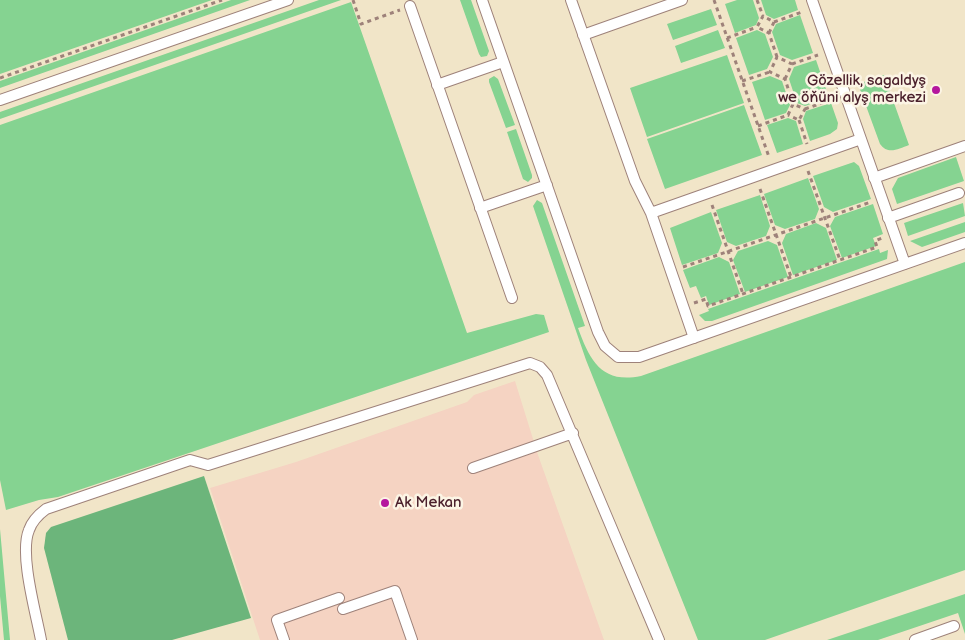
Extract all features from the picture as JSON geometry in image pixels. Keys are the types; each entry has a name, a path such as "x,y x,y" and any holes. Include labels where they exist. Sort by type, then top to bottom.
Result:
{"lane":[{"path":"0,100 288,0"},
{"path":"482,0 598,332 611,353 618,357 639,357 965,243"},
{"path":"571,0 635,181 650,213 694,338"},
{"path":"583,35 682,0"},
{"path":"813,0 905,264"},
{"path":"410,6 512,298"},
{"path":"437,85 503,62"},
{"path":"650,213 861,139"},
{"path":"874,178 965,146"},
{"path":"480,208 547,185"},
{"path":"888,218 959,193"},
{"path":"41,640 25,547 28,531 34,519 46,509 190,460 208,465 530,363 540,367 547,375 659,640"},
{"path":"473,468 573,433"},
{"path":"343,609 395,592 412,640"},
{"path":"284,640 277,620 339,598"},
{"path":"915,640 954,626"}],"path":[{"path":"0,78 222,0"},
{"path":"353,0 361,24 410,6"},
{"path":"714,0 773,170"},
{"path":"757,0 763,16 774,22"},
{"path":"768,33 774,22 799,13"},
{"path":"727,38 758,27 763,16"},
{"path":"758,27 768,33 777,57 792,64"},
{"path":"805,109 794,104 785,79 792,64 814,56"},
{"path":"770,72 777,57"},
{"path":"742,82 770,72 785,79"},
{"path":"799,120 805,109 831,100"},
{"path":"758,126 788,115 794,104"},
{"path":"788,115 799,120 807,142"},
{"path":"810,177 840,260"},
{"path":"762,194 791,277"},
{"path":"682,268 872,201"},
{"path":"714,211 743,294"},
{"path":"694,303 706,299 708,306 743,294 877,247 875,241 885,237"}],"shaded area":[{"name":"Ak Mekan","path":"515,381 538,455 604,640 260,640 210,488 296,462 467,402 474,395"}],"green space":[{"path":"0,0 212,0 0,74"},
{"path":"231,0 250,0 0,88 0,81"},
{"path":"319,0 341,0 0,119 0,112"},
{"path":"460,0 471,0 489,51 487,56 481,57 479,54"},
{"path":"737,0 753,0 759,18 756,25 735,33 725,4"},
{"path":"761,0 795,0 798,10 774,19 766,15"},
{"path":"351,2 467,333 536,314 544,315 549,332 58,497 39,500 6,510 0,480 0,125"},
{"path":"711,9 717,25 673,40 667,24"},
{"path":"800,15 813,53 792,60 780,55 772,32 776,24"},
{"path":"718,30 725,48 681,63 675,46"},
{"path":"757,30 765,34 773,57 767,69 749,75 736,38"},
{"path":"727,55 744,103 647,137 630,88"},
{"path":"816,60 829,98 805,106 797,103 789,79 794,67"},
{"path":"884,75 909,145 893,150 886,149 880,144 858,84"},
{"path":"494,76 498,79 515,125 506,128 489,82 489,79"},
{"path":"770,76 782,81 790,105 786,113 765,120 752,82"},
{"path":"831,103 838,123 837,129 830,134 810,141 803,119 806,111"},
{"path":"744,105 762,155 665,189 647,139"},
{"path":"788,118 796,121 803,144 777,153 767,125"},
{"path":"516,129 532,175 528,182 523,179 507,132"},
{"path":"956,157 964,181 897,204 892,189 898,178"},
{"path":"854,162 859,166 871,199 833,212 824,207 813,176"},
{"path":"808,178 819,209 815,219 785,229 775,225 764,194"},
{"path":"760,195 770,226 766,236 736,246 727,242 716,210"},
{"path":"537,200 542,203 585,326 578,328 587,351 599,367 616,377 641,376 965,262 965,570 765,640 698,640 586,360 533,206"},
{"path":"963,203 965,216 908,236 904,223"},
{"path":"873,204 883,234 873,238 876,246 842,258 830,226 835,217"},
{"path":"711,212 722,243 718,253 682,265 670,228"},
{"path":"965,222 965,232 922,247 910,241"},
{"path":"816,223 826,228 837,260 793,275 782,243 786,234"},
{"path":"768,241 777,245 788,277 745,292 733,260 738,251"},
{"path":"879,249 880,253 888,250 887,259 712,321 705,321 699,315 709,311 708,309"},
{"path":"719,257 729,262 740,294 709,305 706,296 701,298 696,286 690,288 683,270"},
{"path":"204,476 251,618 172,640 68,640 44,548 46,533 51,527"},
{"path":"0,529 10,640 4,640 0,596"},
{"path":"965,594 965,634 958,613 878,640 827,640"}],"place":[{"name":"Gözellik, sagaldyş we öňüni alyş merkezi","path":"936,90"},
{"name":"Ak Mekan","path":"385,503"}]}
